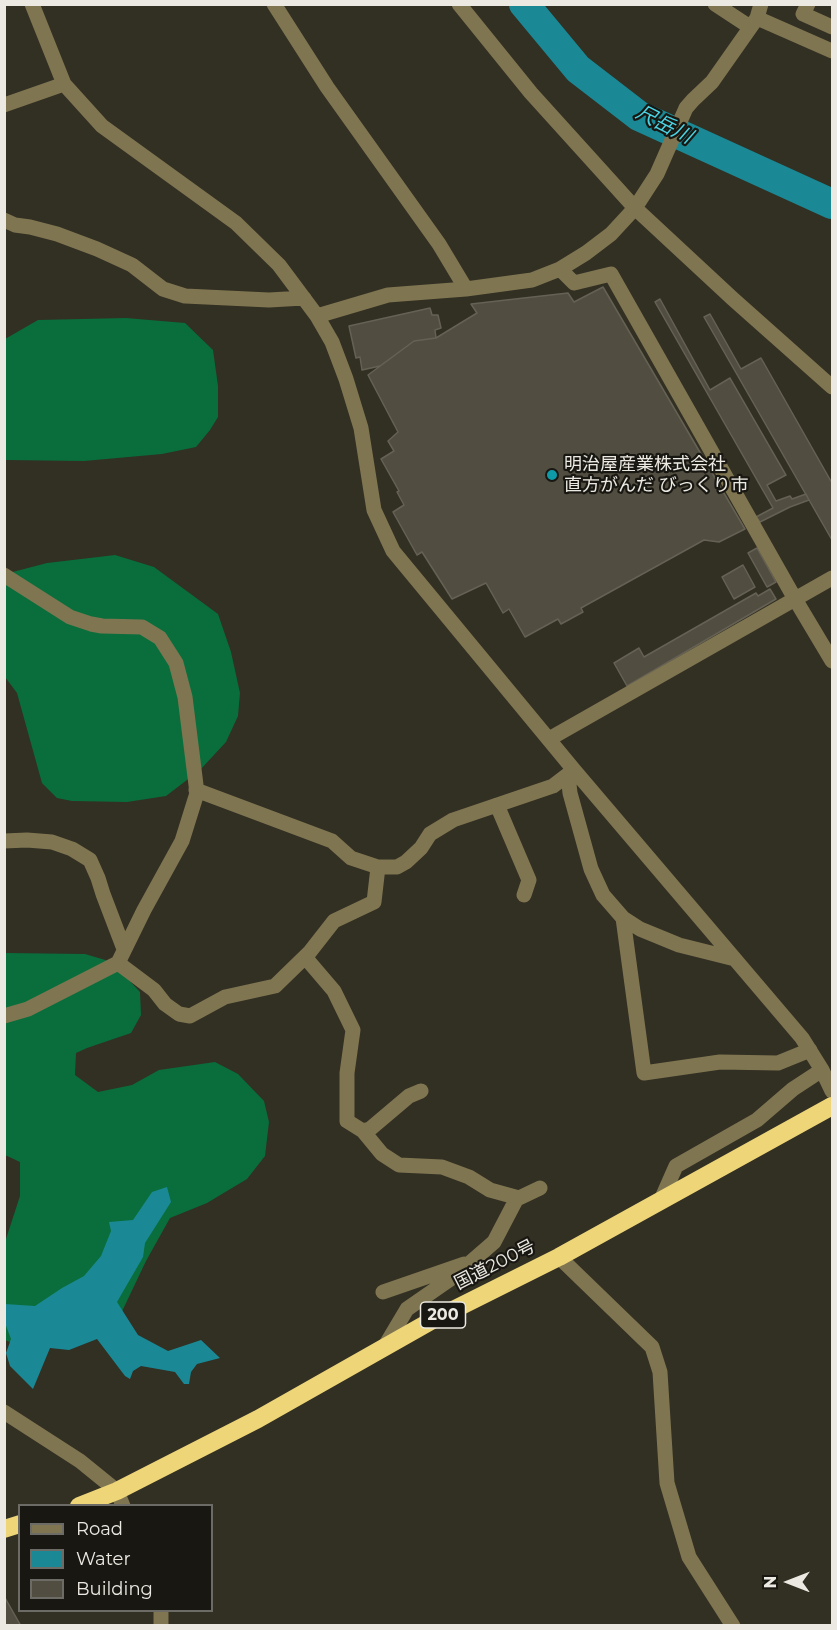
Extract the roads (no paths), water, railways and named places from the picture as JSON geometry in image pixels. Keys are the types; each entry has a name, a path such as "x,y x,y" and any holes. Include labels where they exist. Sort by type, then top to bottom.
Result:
{"highway":[{"name":"国道200号","path":"89,1504 120,1498 430,1321 559,1257 832,1106"}],"street":[{"path":"32,4 64,84 102,126 236,223 279,265 304,298 332,342 346,379 361,428 374,510 393,551 549,740 571,772 802,1038 832,1091"},
{"path":"274,4 327,87 439,244 466,289"},
{"path":"459,4 539,102 635,208 832,387"},
{"path":"715,4 756,16 832,51"},
{"path":"808,4 803,14 832,27"},
{"path":"317,316 388,295 466,289 532,280 560,269 586,253 610,234 635,208 657,174 686,108 712,82 756,16"},
{"path":"4,105 64,84"},
{"path":"4,220 15,225 57,234 97,249 132,265 163,289 185,296 269,300 304,298"},
{"path":"560,269 574,283 610,274 832,661"},
{"path":"4,575 70,617 102,626 142,627 160,638 176,663 185,697 196,790 182,841 121,956 28,1009 4,1016"},
{"path":"549,740 832,578"},
{"path":"196,790 332,841 351,858 378,867 397,867 421,848 430,834 453,820 553,786 571,772"},
{"path":"571,772 570,793 591,869 603,895 622,918 679,945 735,959"},
{"path":"497,805 529,880 524,895"},
{"path":"4,842 27,840 52,842 72,849 90,860 98,878 121,956 165,1004 179,1014 190,1016 225,997 275,986 305,957 334,921 374,902 378,867"},
{"path":"622,918 644,1073 720,1062 778,1063 810,1050"},
{"path":"305,957 334,991 353,1030 347,1073 347,1121 363,1131 382,1154 399,1165 442,1167 469,1177 490,1190 517,1198 540,1188"},
{"path":"661,1200 676,1166 757,1120 793,1089 822,1070"},
{"path":"363,1131 370,1129 409,1096 421,1091"},
{"path":"385,1346 407,1309 456,1275 494,1242 517,1198"},
{"path":"559,1257 652,1347 660,1372 667,1483 689,1557 733,1626"},
{"path":"382,1292 472,1261"},
{"path":"4,1412 80,1461 120,1498"}],"water":[{"path":"167,1187 171,1202 145,1243 143,1257 117,1302 138,1335 168,1351 201,1340 220,1358 197,1364 191,1372 189,1384 184,1384 175,1372 141,1366 133,1371 130,1379 125,1376 97,1339 69,1350 50,1348 33,1389 10,1366 6,1353 11,1339 5,1323 5,1304 35,1306 84,1276 101,1256 111,1231 109,1222 133,1220 152,1192"}],"waterway":[{"name":"尺岳川","path":"524,4 578,69 639,116 832,204"}],"place":[{"name":"明治屋産業株式会社 直方がんだ びっくり市","path":"552,475"}]}
